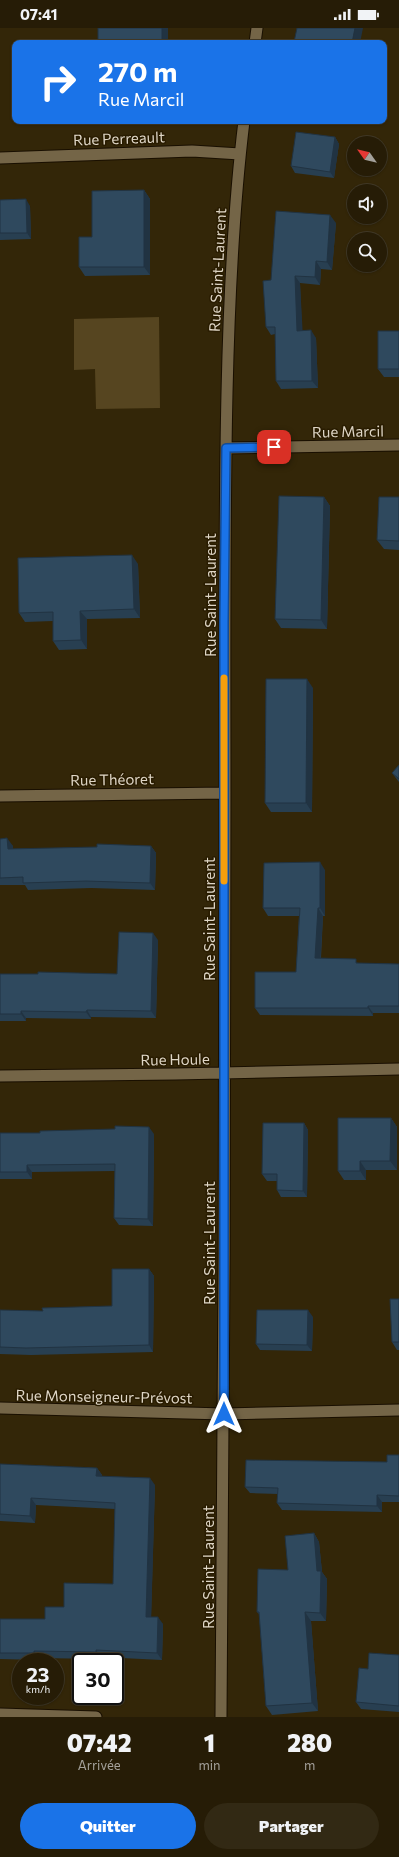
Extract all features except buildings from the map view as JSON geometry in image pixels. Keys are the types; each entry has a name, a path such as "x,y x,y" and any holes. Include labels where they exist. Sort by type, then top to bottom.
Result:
{"street":[{"path":"255,40 257,28"},
{"name":"Rue Saint-Laurent","path":"222,1717 226,448 230,289 244,124"},
{"name":"Rue Perreault","path":"0,158 192,151 240,154"},
{"name":"Rue Marcil","path":"226,448 399,445"},
{"name":"Rue Théoret","path":"0,796 225,793"},
{"name":"Rue Houle","path":"0,1076 399,1069"},
{"name":"Rue Monseigneur-Prévost","path":"0,1408 224,1414 399,1410"},
{"path":"0,1714 96,1717"}],"shaded area":[{"path":"159,317 160,408 96,409 95,369 74,370 74,319"}],"slow traffic":[{"path":"224,678 224,881"}],"route":[{"path":"224,1414 224,622 226,448 274,447"}]}
